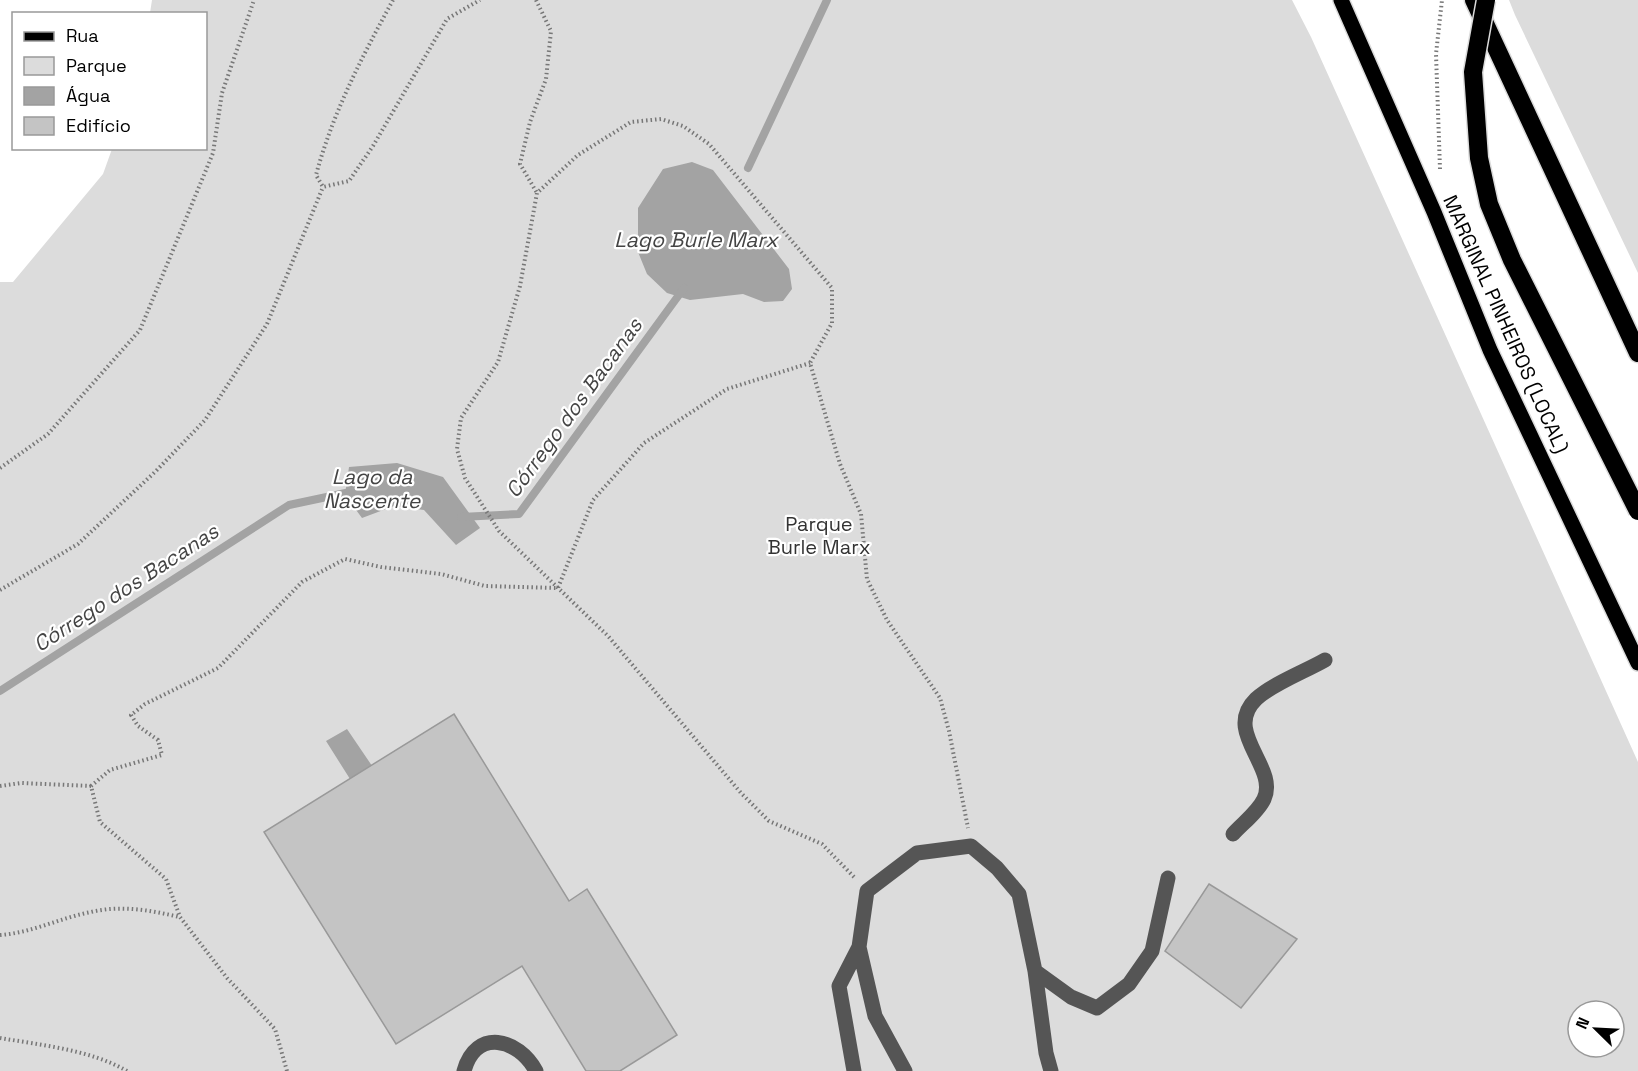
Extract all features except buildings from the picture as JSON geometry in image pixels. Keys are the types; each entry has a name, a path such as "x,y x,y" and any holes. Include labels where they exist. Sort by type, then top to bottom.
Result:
{"highway":[{"path":"1474,0 1638,353"},
{"path":"1486,0 1473,72 1479,158 1489,204 1512,260 1638,511"}],"main road":[{"name":"MARGINAL PINHEIROS (LOCAL)","path":"1341,0 1425,191 1490,350 1638,663"}],"street":[{"path":"1233,834 1261,804 1266,788 1266,781 1244,728 1250,709 1260,696 1325,660"},
{"path":"854,1071 839,986 859,947 867,891 917,853 971,846 997,868 1019,894 1035,971 1046,1053 1052,1071"},
{"path":"1035,971 1071,997 1097,1008 1129,984 1152,951 1168,878"},
{"path":"859,947 875,1016 905,1071"},
{"path":"464,1071 477,1049 491,1042 507,1043 528,1056 536,1071"}],"path":[{"path":"0,468 48,434 140,330 213,153 222,93 254,0"},
{"path":"0,590 78,544 156,471 205,420 267,324 322,188 316,175 326,136 357,68 393,0"},
{"path":"322,188 349,181 389,120 447,19 480,0"},
{"path":"536,0 551,31 546,79 530,122 520,164 537,193"},
{"path":"1442,0 1436,54 1436,109 1442,177"},
{"path":"558,588 593,500 644,443 727,389 810,363 832,323 832,288 709,144 683,126 661,119 631,122 578,155 537,193 520,286 498,362 461,418 457,449 465,478 499,531 558,588 608,636 741,794 769,821 822,844 867,891"},
{"path":"810,363 840,464 861,514 867,579 887,620 940,698 949,731 971,846"},
{"path":"0,786 21,783 91,786 110,770 162,755 158,740 138,726 131,715 145,704 218,668 302,582 345,559 381,567 441,574 485,586 558,588"},
{"path":"91,786 100,822 166,879 180,917 227,978 275,1029 287,1071"},
{"path":"0,935 14,934 92,911 143,909 180,917"},
{"path":"0,1038 49,1046 117,1065 127,1071"}],"green space":[{"name":"Parque Burle Marx","path":"152,0 1292,0 1311,37 1638,762 1638,1071 0,1071 0,282 13,282 103,174 112,150 207,150 207,12 150,12"},
{"path":"1509,0 1638,0 1638,273 1515,15"}],"water":[{"name":"Lago Burle Marx","path":"692,162 713,170 789,269 792,289 783,301 764,302 743,294 690,300 667,293 647,274 638,252 638,208 663,169"},
{"name":"Lago da Nascente","path":"397,463 443,477 480,528 456,545 424,510 394,506 362,518 345,495 349,467"},
{"path":"347,729 385,785 362,798 326,741"}],"waterway":[{"name":"Córrego dos Bacanas","path":"748,168 827,0"},
{"name":"Córrego dos Bacanas","path":"461,517 519,514 684,288"},
{"name":"Córrego dos Bacanas","path":"0,691 289,505 355,491"}]}
